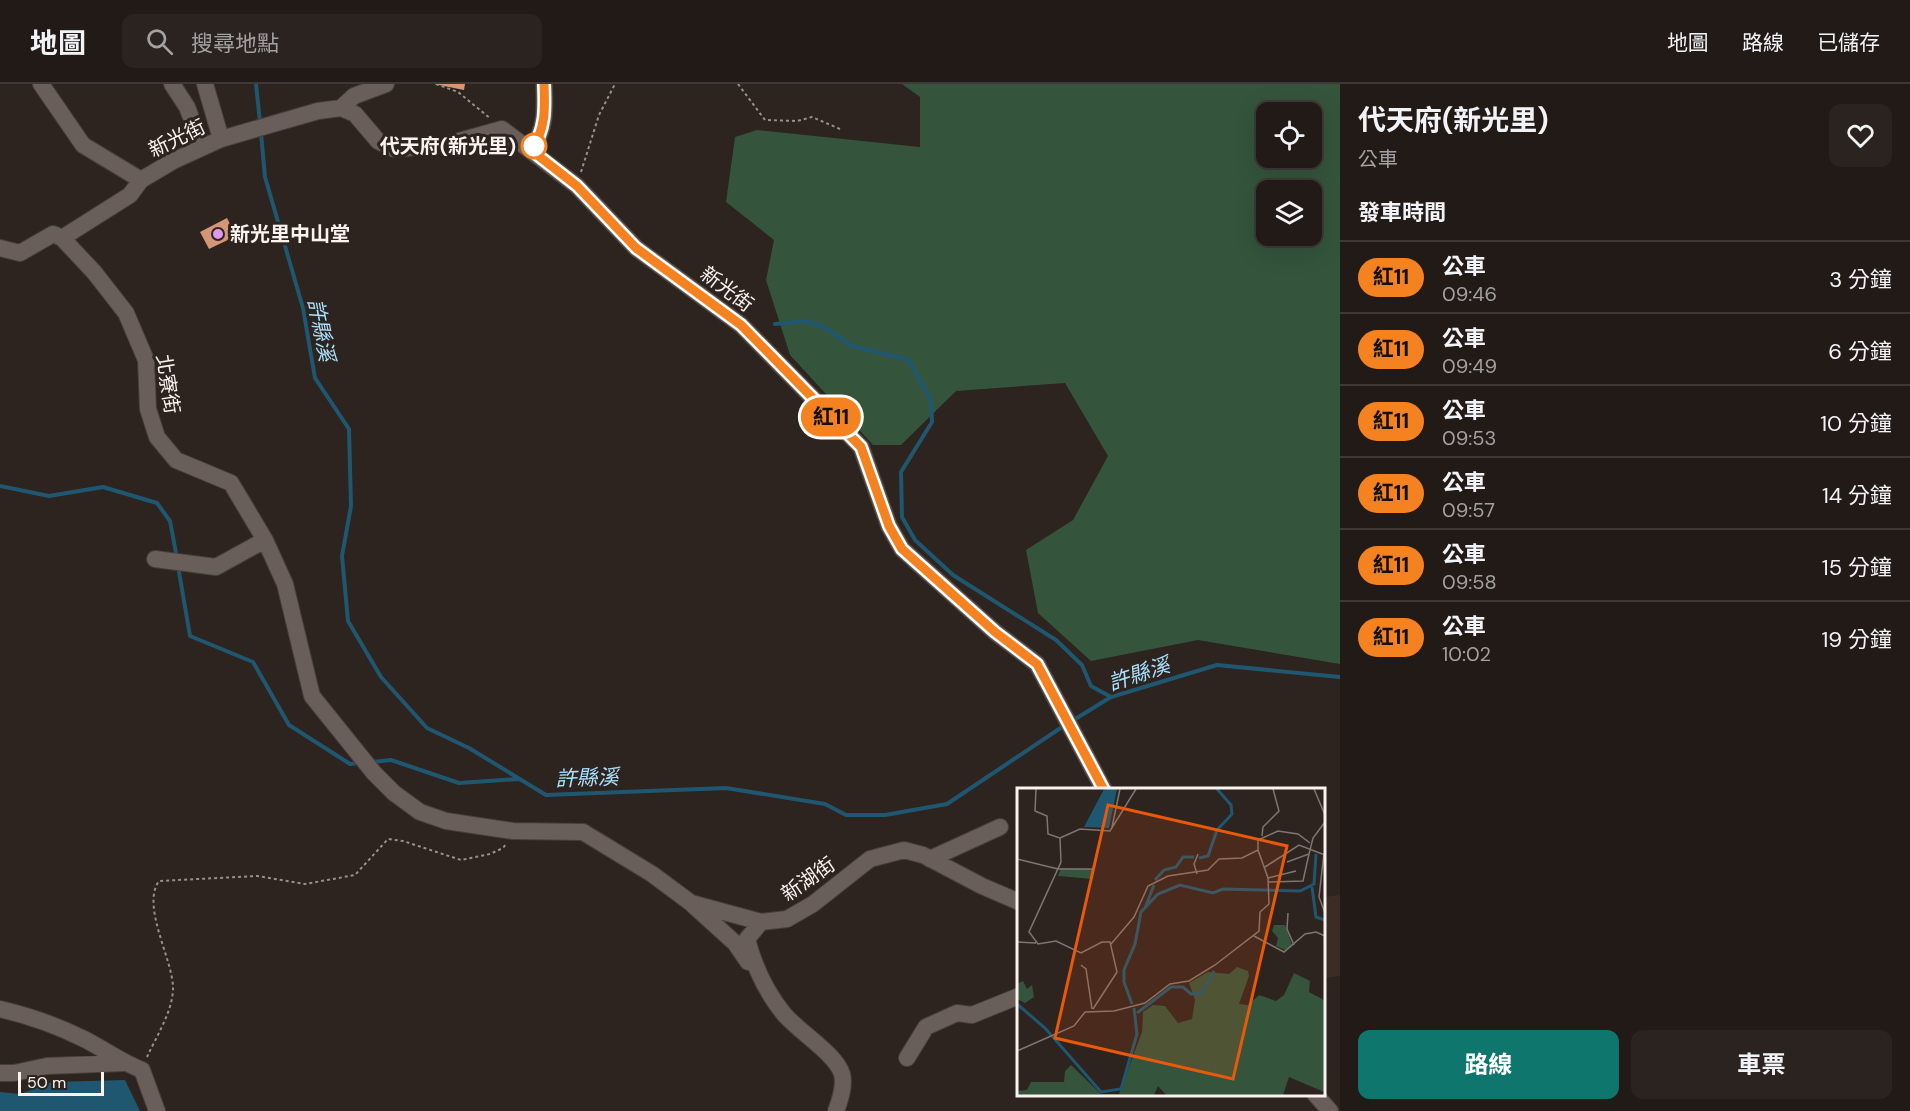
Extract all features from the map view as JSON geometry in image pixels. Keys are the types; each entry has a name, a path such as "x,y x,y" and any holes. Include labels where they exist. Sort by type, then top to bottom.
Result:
{"street":[{"name":"新光街","path":"41,84 83,145 141,180"},
{"path":"172,84 187,107 202,147"},
{"path":"205,84 226,138"},
{"path":"386,84 354,96 341,108 356,114 378,141 394,149 445,145 502,129"},
{"path":"531,150 542,135 545,106 544,84"},
{"name":"新光街","path":"62,238 130,195 141,180 202,147 318,111 341,108"},
{"name":"新光街","path":"502,129 577,186 636,248 741,325 861,447 889,526 902,549 995,632 1023,651 1037,664 1103,788"},
{"path":"0,248 20,253 53,234 62,238"},
{"name":"北寮街","path":"62,238 94,272 126,314 146,360 148,409 157,437 176,460 231,483 265,540 285,584 312,696 394,793 420,812 446,821 513,831 583,832 652,874 691,903 735,943 758,974"},
{"path":"155,559 216,567 265,540"},
{"path":"930,859 1000,827"},
{"name":"新湖街","path":"761,922 787,919 813,904 870,859 904,850 930,859 1017,901"},
{"path":"691,903 761,922"},
{"path":"761,922 751,930 747,939 758,974 783,1013 833,1059 842,1073 843,1086 836,1111"},
{"path":"907,1058 926,1027 957,1013 972,1015 1017,997"},
{"path":"0,1009 39,1018 86,1040 124,1063 142,1070 157,1111"},
{"path":"0,1073 14,1073 46,1066 124,1063"},
{"path":"1317,1096 1330,1111"}],"path":[{"path":"436,84 458,92 502,129"},
{"path":"577,186 599,115 615,84"},
{"path":"738,84 765,120 796,121 812,117 840,129"},
{"path":"142,1070 171,1004 173,988 155,910 156,886 159,881 256,876 305,884 355,875 388,840 403,841 461,860 490,854 503,848 513,831"}],"shaded area":[{"path":"1340,895 1340,976 1325,978 1325,897"}],"green space":[{"path":"902,84 1340,84 1340,664 1198,640 1091,661 1038,613 1026,550 1073,520 1108,456 1065,383 956,391 901,445 873,445 790,355 766,280 774,240 726,202 735,137 757,130 920,147 920,97"}],"water":[{"path":"125,1080 140,1111 0,1111 0,1092 20,1094 52,1082"}],"building":[{"path":"434,84 465,84 464,90"},
{"name":"新光里中山堂","path":"227,218 236,236 209,249 200,232"}],"waterway":[{"name":"許縣溪","path":"256,84 260,122"},
{"name":"許縣溪","path":"261,133 265,177 303,308 315,378 349,429 351,506 342,556 348,621 381,677 427,728 469,748 546,795 726,788 825,804 846,815 885,815 947,804 1065,725"},
{"path":"775,324 805,321 824,327 852,346 909,360 931,401 932,422 901,472 902,517 915,540 953,575 1056,640 1082,665 1091,686 1111,697"},
{"path":"0,486 49,496 103,487 157,503 170,521 177,558"},
{"path":"178,566 190,636 253,662 289,725 350,764 359,763"},
{"name":"許縣溪","path":"1072,721 1111,697 1217,665 1340,677"},
{"path":"372,762 391,760 459,783 519,779"}],"bus line":[{"name":"紅11","path":"544,84 545,106 542,135 531,150 577,186 636,248 741,325 861,447 889,526 902,549 995,632 1023,651 1037,664 1103,788"}],"place":[{"name":"代天府(新光里)","path":"534,146"},
{"name":"新光里中山堂","path":"218,234"}]}
